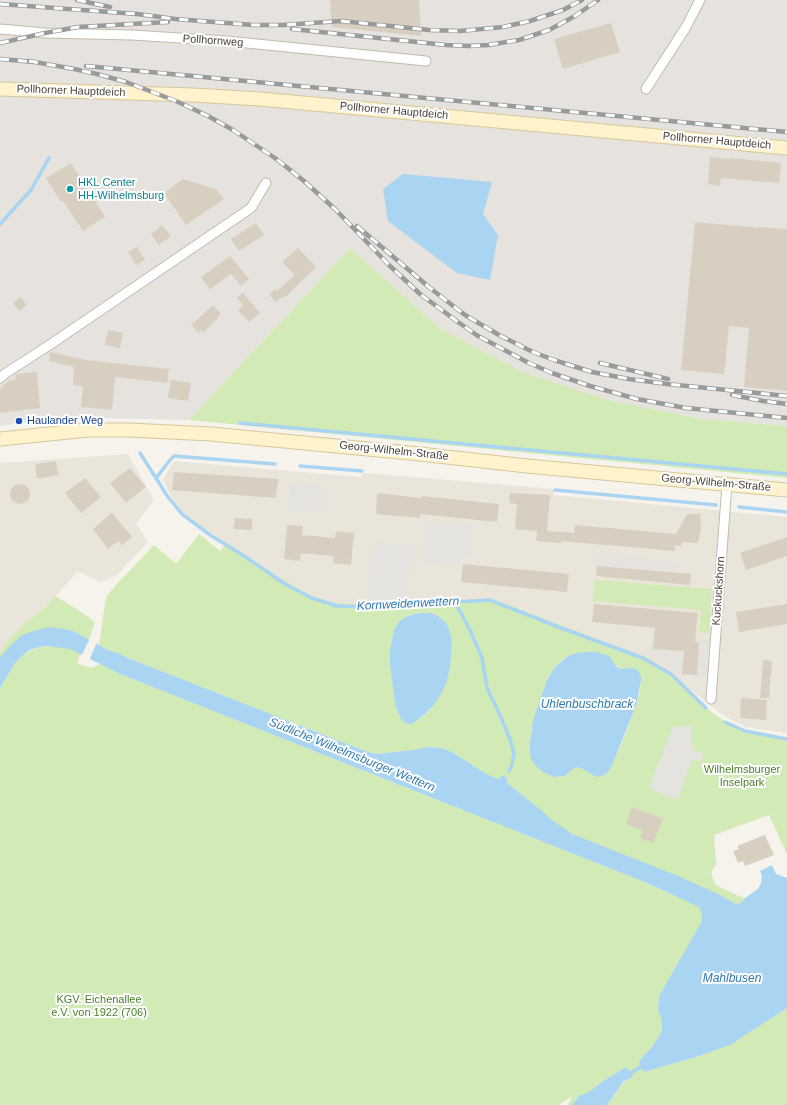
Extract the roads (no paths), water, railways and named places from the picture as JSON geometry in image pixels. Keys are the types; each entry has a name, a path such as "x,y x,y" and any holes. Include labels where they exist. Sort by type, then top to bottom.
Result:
{"main road":[{"name":"Pollhorner Hauptdeich","path":"0,89 193,95 260,99 787,148"},
{"name":"Georg-Wilhelm-Straße","path":"0,439 88,430 129,430 211,434 404,452 535,467 787,490"}],"street":[{"path":"646,89 686,27 700,0"},
{"name":"Pollhornweg","path":"0,29 44,33 132,35 219,41 426,61"},
{"path":"0,378 251,208 266,182"},
{"name":"Kuckuckshorn","path":"711,698 727,484"}],"water":[{"path":"403,174 492,182 483,214 498,235 490,280 457,273 388,221 383,189"},
{"path":"422,613 431,613 438,616 448,626 452,642 450,667 447,681 434,705 411,724 405,723 401,719 395,704 390,664 390,650 394,630 399,622 406,617"},
{"path":"50,627 75,632 108,650 365,751 376,754 428,747 441,748 452,752 488,775 499,779 502,775 507,778 507,783 552,820 572,834 678,876 736,904 741,903 745,898 758,889 762,876 760,871 772,865 776,874 787,878 787,1008 730,1045 699,1056 644,1072 639,1061 652,1047 662,1031 661,1018 658,1010 659,996 702,921 702,915 699,907 647,883 120,674 70,649 48,646 30,650 15,663 0,688 0,657 22,635"},
{"name":"Uhlenbuschbrack","path":"585,652 596,652 609,656 617,667 621,669 632,668 639,672 641,681 636,706 611,768 607,773 596,777 577,767 565,776 554,777 543,772 531,759 530,742 533,720 547,680 554,668 568,656"},
{"path":"626,1067 633,1077 624,1081 607,1105 572,1105 580,1095 586,1094 603,1081"}],"waterway":[{"path":"0,224 31,190 49,158"},
{"path":"240,423 787,474"},
{"name":"Kornweidenwettern","path":"140,453 168,497 182,514 210,535 285,584 312,598 337,606 369,607 490,600 643,658 671,674 706,708"},
{"path":"156,478 174,456 275,464"},
{"path":"300,466 362,471"},
{"path":"555,490 716,505"},
{"path":"739,507 787,512"},
{"path":"455,602 470,630 482,658 487,688 510,739 514,754 509,771"},
{"name":"Kornweidenwettern","path":"725,722 745,731 787,739"},
{"path":"631,1073 641,1067"}],"railway":[{"path":"77,0 110,7"},
{"path":"0,4 137,14 175,19 253,25 283,25 341,21 429,30 460,31 503,27 530,21 563,10 582,0"},
{"path":"292,29 446,45 488,45 519,40 549,30 575,16 598,0"},
{"path":"0,43 78,27 168,22"},
{"path":"0,59 34,62"},
{"path":"29,61 74,69 126,82 176,101 233,130 275,158 304,181 336,210 389,265 420,294 478,336 529,363 552,373 590,386 637,399 686,408 787,418"},
{"path":"86,66 787,132"},
{"path":"357,226 430,288 465,315 499,335 533,352 592,372 629,379 787,396"},
{"path":"600,363 668,379"},
{"path":"732,395 787,404"}],"place":[{"name":"HKL Center HH-Wilhelmsburg","path":"70,189"},
{"name":"Haulander Weg","path":"19,421"}],"water label":[{"name":"Südliche Wilhelmsburger Wettern","path":"352,755"},
{"name":"Mahlbusen","path":"732,979"}],"park label":[{"name":"Wilhelmsburger Inselpark","path":"742,776"},
{"name":"KGV. Eichenallee e.V. von 1922 (706)","path":"99,1006"}]}
